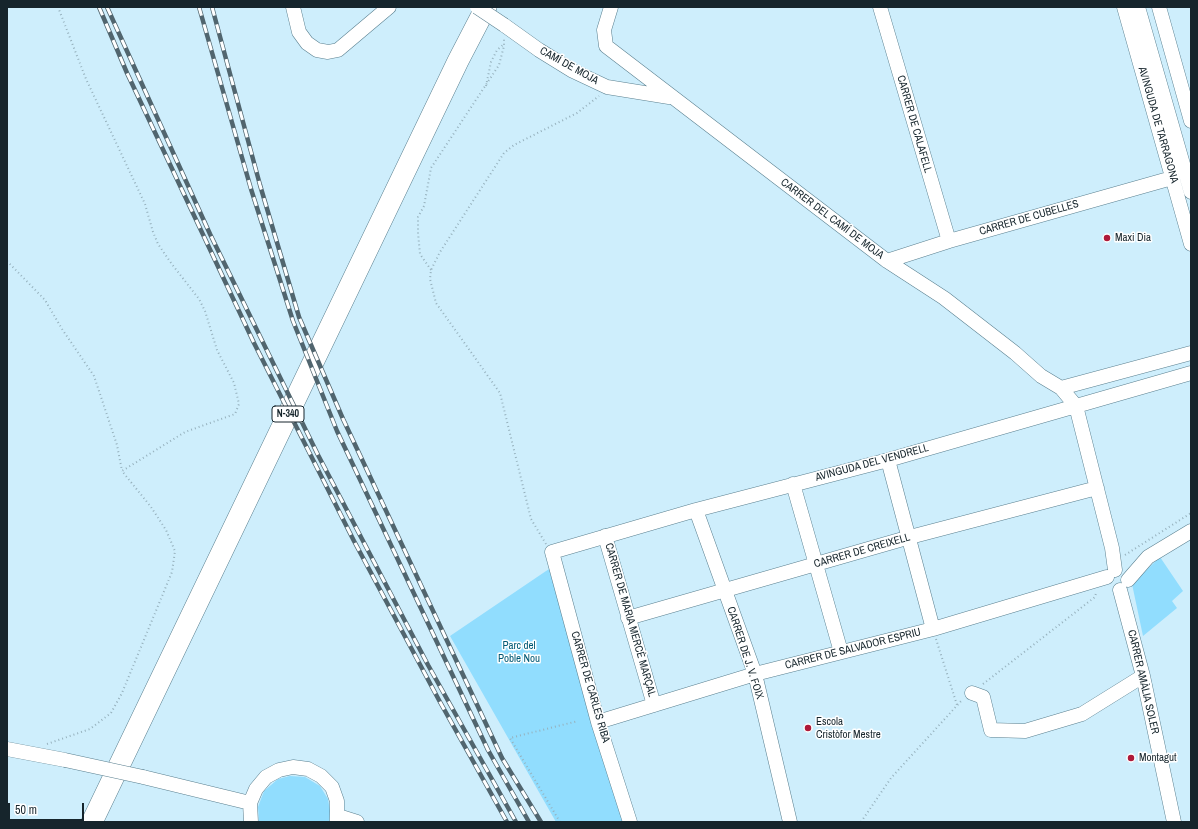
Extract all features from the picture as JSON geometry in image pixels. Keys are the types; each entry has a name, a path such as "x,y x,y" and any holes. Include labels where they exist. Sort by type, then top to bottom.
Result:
{"highway":[{"name":"N-340","path":"92,822 447,82 486,7"}],"street":[{"path":"293,7 299,32 307,43 317,50 328,52 338,50 389,7"},
{"name":"CAMÍ DE MOJA","path":"477,7 539,50 573,71 607,87 672,98"},
{"name":"CARRER DEL CAMÍ DE MOJA","path":"611,7 604,30 606,46 887,261 944,298 1015,353 1041,376 1061,388"},
{"name":"CARRER DE CALAFELL","path":"880,7 949,241"},
{"name":"AVINGUDA DE TARRAGONA","path":"1124,7 1191,244"},
{"name":"AVINGUDA DE TARRAGONA","path":"1138,7 1191,192"},
{"path":"1159,7 1187,88 1191,121"},
{"name":"CARRER DE CUBELLES","path":"887,261 949,241 1172,178"},
{"path":"1124,585 1123,572 1108,572 1097,488 1076,406 1061,388 1191,353"},
{"name":"AVINGUDA DEL VENDRELL","path":"552,552 696,510 888,460 1191,373"},
{"path":"888,460 910,536 933,629"},
{"path":"794,484 841,652"},
{"name":"CARRER DE CREIXELL","path":"628,618 910,536 1097,488"},
{"name":"CARRER DE J. V. FOIX","path":"696,510 755,674 790,822"},
{"path":"1124,585 1148,557 1191,531"},
{"name":"CARRER DE MARIA MERCÈ MARÇAL","path":"605,536 654,705"},
{"name":"CARRER DE CARLES RIBA","path":"552,552 598,722 630,822"},
{"name":"CARRER DE SALVADOR ESPRIU","path":"598,722 755,674 933,629 1108,572"},
{"name":"CARRER AMÀLIA SOLER","path":"1124,585 1174,822"},
{"path":"972,693 983,697 991,730 1025,731 1082,714 1143,676"},
{"path":"7,749 143,776 250,803"},
{"path":"251,822 250,803 256,789 266,777 279,770 293,767 308,769 322,776 332,787 337,801 338,819 357,822"}],"path":[{"path":"58,7 86,79 144,204 153,232 171,263 199,299 205,311 217,350 234,383 239,399 239,404 235,414 185,432 122,471"},
{"path":"431,270 420,254 418,217 424,206 431,168 499,65 504,44 504,25"},
{"path":"485,88 490,62 497,50 504,44"},
{"path":"552,552 531,519 500,393 436,303 430,279 431,270 447,240 482,189 504,152 514,145 577,113 596,100 607,87"},
{"path":"7,261 45,300 62,329 94,376 117,445 122,471 151,507 166,530 175,552 172,572 122,693 111,713 90,729 43,746 30,753"},
{"path":"1095,597 1108,572 1127,554 1191,513"},
{"path":"933,629 957,705"},
{"path":"560,822 510,738 578,721"}],"green space":[{"path":"1160,557 1183,591 1172,601 1177,608 1143,636 1132,584"},
{"name":"Parc del Poble Nou","path":"549,569 625,822 556,822 450,636"},
{"path":"290,776 305,777 320,786 328,799 330,811 329,822 259,822 258,807 264,791 278,779"}],"railway":[{"path":"99,7 127,73 254,343 354,541 440,702 507,822"},
{"path":"107,7 210,234 318,455 428,665 516,822"},
{"path":"199,7 251,189 293,321 337,431 488,750 529,822"},
{"path":"212,7 260,185 299,317 343,419 502,758 541,822"}],"place":[{"name":"Maxi Dia","path":"1107,238"},
{"name":"Escola Cristòfor Mestre","path":"808,728"},
{"name":"Montagut","path":"1131,758"}]}
